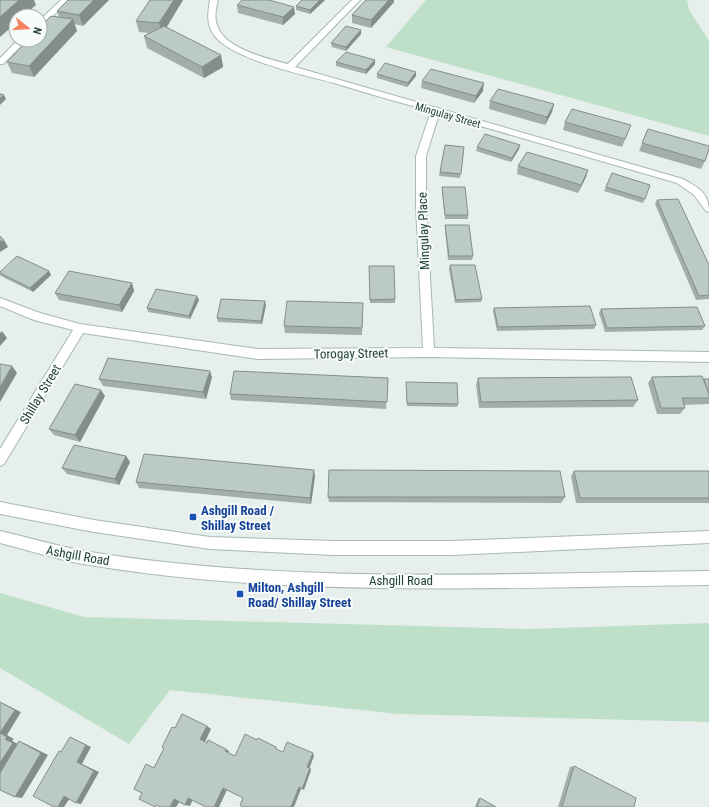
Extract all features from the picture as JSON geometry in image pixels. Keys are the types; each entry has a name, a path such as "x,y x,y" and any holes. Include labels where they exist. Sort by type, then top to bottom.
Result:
{"street":[{"path":"48,16 65,0"},
{"name":"Mingulay Street","path":"214,0 211,12 215,32 231,47 290,67 435,111 680,181 695,189 704,199 709,210"},
{"path":"290,67 356,0"},
{"path":"0,62 15,48"},
{"name":"Mingulay Place","path":"429,352 421,206 421,156 435,111"},
{"name":"Torogay Street","path":"0,302 38,317 80,328 257,354 429,352 709,357"},
{"name":"Shillay Street","path":"0,460 80,328"},
{"path":"0,508 94,526 210,543 334,548 445,548 709,537"},
{"name":"Ashgill Road","path":"0,538 82,557 169,569 248,577 402,581 709,578"}],"green space":[{"path":"426,0 687,0 689,10 709,41 709,136 386,47"},
{"path":"0,593 84,617 526,629 709,623 709,722 399,714 170,690 129,744 0,668"}],"building":[{"path":"0,0 19,0 10,8 8,8 8,10 0,17"},
{"path":"68,0 94,0 79,15 57,11"},
{"path":"150,0 174,0 159,23 136,21"},
{"path":"242,0 269,0 294,7 283,17 237,5"},
{"path":"302,0 320,0 310,10 296,6"},
{"path":"366,0 389,0 371,20 352,15"},
{"path":"51,16 73,19 48,46 48,19"},
{"path":"164,26 221,55 202,67 144,36"},
{"path":"346,26 361,30 346,47 331,43"},
{"path":"20,48 46,48 29,66 7,62"},
{"path":"346,52 375,60 366,70 336,62"},
{"path":"385,63 416,72 408,83 377,74"},
{"path":"431,69 484,83 476,96 422,81"},
{"path":"498,89 554,104 547,117 490,101"},
{"path":"572,109 631,125 625,139 565,122"},
{"path":"648,129 709,146 705,161 642,143"},
{"path":"485,134 520,145 512,158 477,147"},
{"path":"445,145 464,147 461,174 440,172"},
{"path":"527,152 588,170 581,185 518,166"},
{"path":"612,173 650,185 645,199 606,187"},
{"path":"442,187 465,187 468,215 445,215"},
{"path":"678,199 709,265 709,295 699,296 657,200"},
{"path":"445,225 469,225 473,256 449,256"},
{"path":"0,236 4,240 0,242"},
{"path":"17,256 49,271 30,288 0,273"},
{"path":"450,265 475,265 482,299 456,300"},
{"path":"369,266 394,266 395,299 370,300"},
{"path":"69,271 132,283 119,305 55,293"},
{"path":"156,289 197,296 189,316 147,308"},
{"path":"221,299 265,301 261,321 217,318"},
{"path":"287,301 363,303 362,328 284,326"},
{"path":"590,306 596,325 498,327 494,308"},
{"path":"697,307 705,326 607,328 601,309"},
{"path":"108,358 210,371 203,392 99,379"},
{"path":"0,364 12,366 0,387"},
{"path":"234,371 388,378 387,402 230,394"},
{"path":"702,376 709,394 709,398 682,398 685,408 661,408 652,377"},
{"path":"631,377 638,400 481,402 478,378"},
{"path":"704,379 709,379 709,394"},
{"path":"406,382 457,383 458,404 407,403"},
{"path":"75,384 101,390 75,435 49,429"},
{"path":"74,445 126,456 115,479 62,468"},
{"path":"144,454 314,470 310,498 136,482"},
{"path":"329,470 560,471 565,497 328,497"},
{"path":"574,471 709,471 709,498 580,498"},
{"path":"0,702 15,710 0,733"},
{"path":"182,714 207,726 200,739 207,743 208,740 226,749 225,751 235,756 245,734 257,740 258,738 283,752 287,742 313,753 307,767 310,768 302,789 299,787 291,807 243,807 240,805 243,798 223,788 214,807 206,807 188,798 185,805 174,799 170,807 160,807 156,805 155,807 139,799 142,793 134,789 146,764 154,768 172,727 175,728"},
{"path":"0,733 7,737 5,739 13,743 0,763"},
{"path":"70,737 86,745 77,762 94,771 76,803 64,796 58,807 54,807 33,796 59,751 61,752"},
{"path":"19,741 41,753 15,797 0,790 0,773"},
{"path":"574,766 636,798 634,807 562,807"},
{"path":"480,798 496,807 477,807"}],"place":[{"name":"Ashgill Road / Shillay Street","path":"193,517"},
{"name":"Milton, Ashgill Road/ Shillay Street","path":"240,594"}]}
